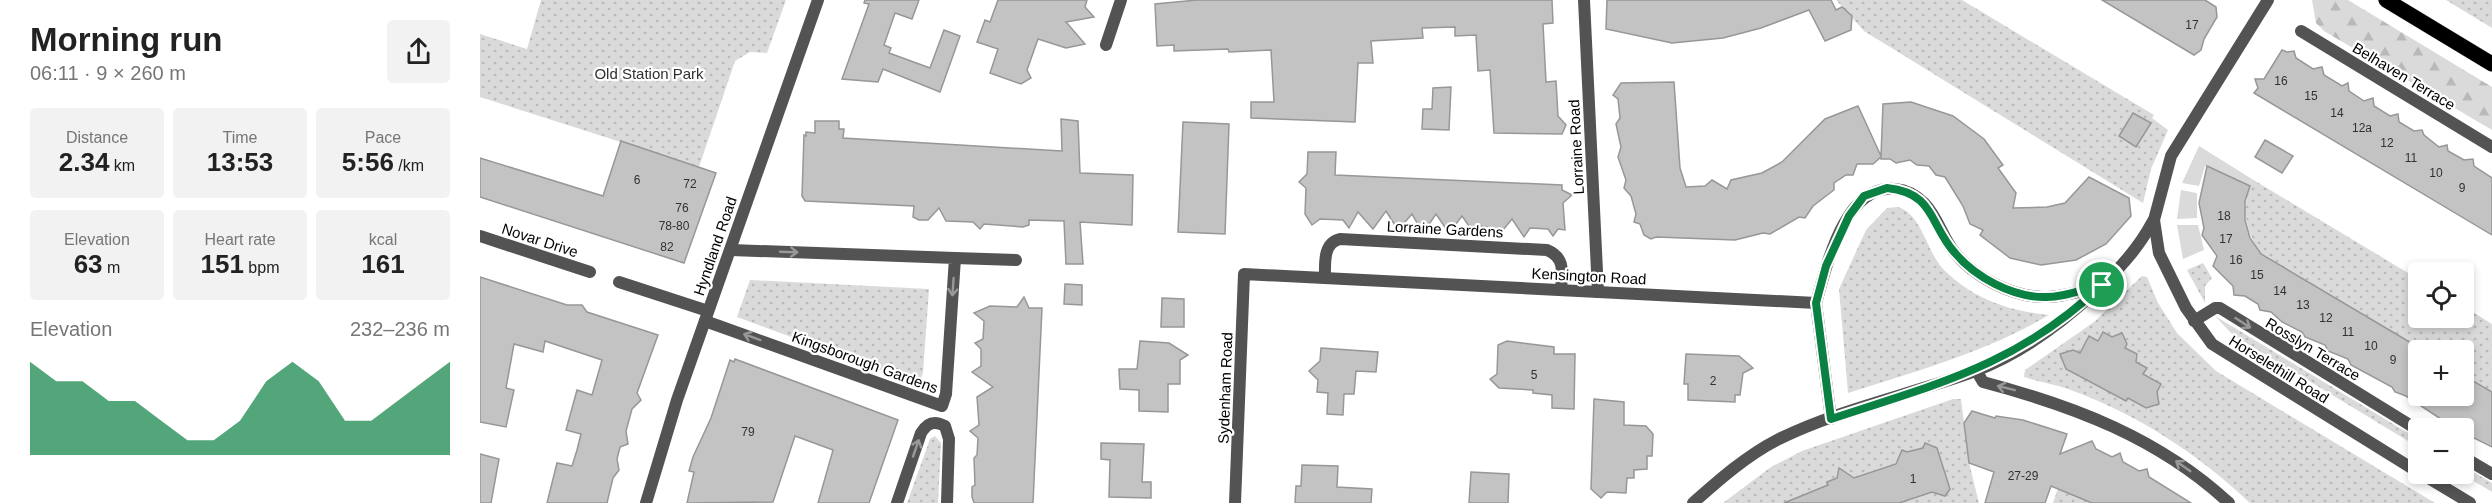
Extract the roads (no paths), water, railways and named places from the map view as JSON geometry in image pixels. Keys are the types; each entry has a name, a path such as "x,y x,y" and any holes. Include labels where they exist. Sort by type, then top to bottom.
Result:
{"main road":[{"path":"2386,0 2492,64"}],"street":[{"name":"Hyndland Road","path":"646,503 663,441 818,0"},
{"path":"1106,45 1121,0"},
{"name":"Lorraine Road","path":"1584,0 1598,292"},
{"name":"Horselethill Road","path":"2268,0 2171,156 2154,220 2159,253 2173,285 2194,321 2212,344 2227,356 2408,466"},
{"name":"Belhaven Terrace","path":"2301,31 2492,147"},
{"path":"1831,419 1816,303 1826,266 1849,216 1864,196 1887,188 1901,190 1923,202 1955,254 1982,276 2002,286 2043,297 2102,285"},
{"path":"1694,503 1730,471 1776,441 1831,419 1976,370 2015,351 2050,329 2102,285 2134,253 2154,220"},
{"name":"Novar Drive","path":"480,236 590,272"},
{"name":"Lorraine Gardens","path":"1325,278 1327,250 1333,241 1340,239 1547,250 1562,263 1561,290"},
{"path":"731,250 1016,260"},
{"name":"Kingsborough Gardens","path":"707,316 942,406 946,394 955,258"},
{"name":"Kensington Road","path":"1244,274 1816,303"},
{"name":"Sydenham Road","path":"1235,503 1244,274"},
{"path":"620,282 707,316"},
{"name":"Rosslyn Terrace","path":"2194,321 2215,308 2220,308 2408,424"},
{"path":"1976,370 1983,382 2058,402 2128,432 2176,461 2229,503"},
{"path":"897,503 921,433 925,426 933,423 945,426 949,439 947,503"},
{"path":"2474,463 2492,474"},
{"path":"2439,484 2470,503"}],"park label":[{"name":"Old Station Park","path":"649,73"}]}
